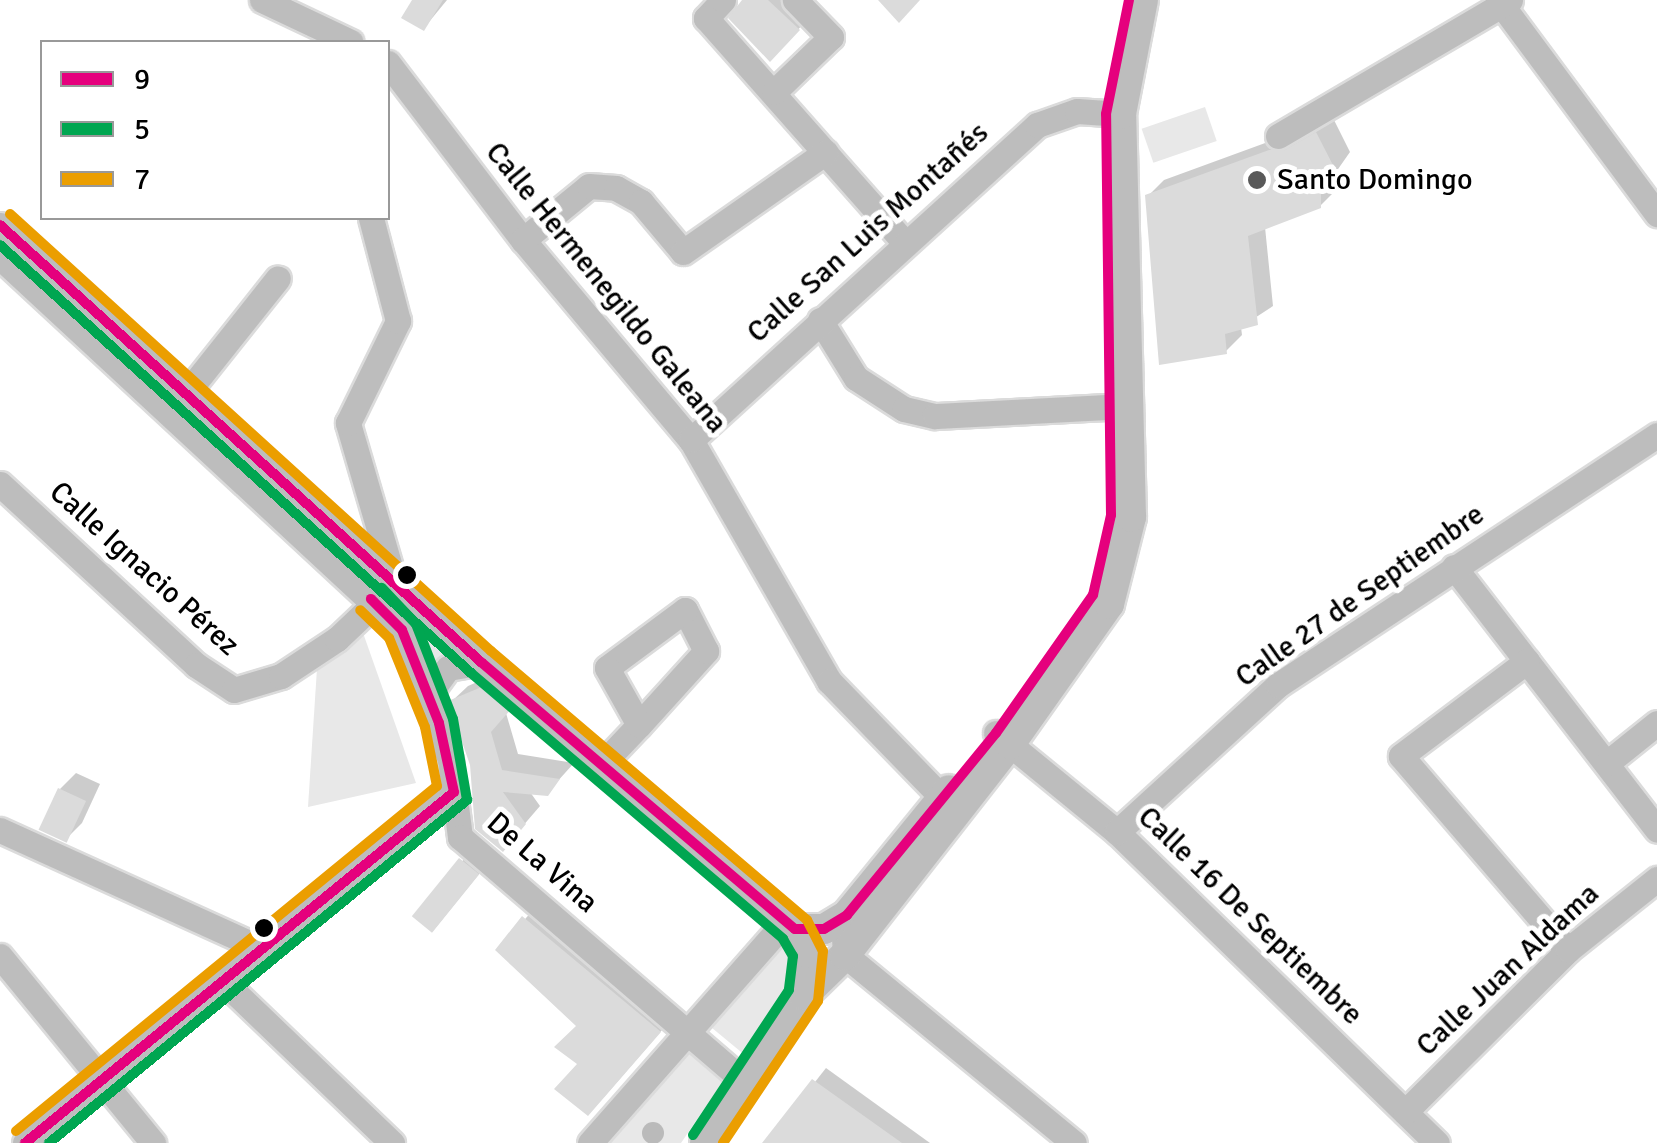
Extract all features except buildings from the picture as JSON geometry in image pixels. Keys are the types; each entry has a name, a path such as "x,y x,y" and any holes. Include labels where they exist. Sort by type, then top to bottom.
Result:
{"main road":[{"path":"705,1143 804,995 845,955 949,805 1109,604 1131,517 1119,406 1113,114 1136,1"},
{"path":"790,926 837,924 876,878 949,805"},
{"path":"790,926 808,954 804,995"}],"street":[{"path":"262,0 324,35"},
{"path":"723,0 706,18 904,242"},
{"path":"774,92 832,37 795,0"},
{"path":"1278,136 1504,2 1657,214"},
{"name":"Calle Hermenegildo Galeana","path":"390,65 523,240 691,440 828,681 949,805"},
{"name":"Calle San Luis Montañés","path":"691,440 904,242 1037,125 1077,111 1113,114"},
{"path":"523,240 589,186 616,188 641,202 683,252 826,152"},
{"path":"372,220 398,321 348,423 394,584"},
{"path":"0,225 481,662 790,926 590,1143"},
{"path":"0,258 376,603"},
{"path":"186,395 278,278"},
{"path":"820,320 856,378 904,409 935,416 1119,406"},
{"name":"Calle 27 de Septiembre","path":"1117,832 1278,685 1657,435"},
{"name":"Calle Ignacio Pérez","path":"0,484 196,665 234,690 281,676 376,603 394,584"},
{"path":"1454,567 1657,830"},
{"name":"De La Vina","path":"376,603 402,630 429,694 454,792 460,837 744,1081"},
{"path":"1527,661 1401,756 1568,950"},
{"path":"429,694 448,668 481,662"},
{"path":"1607,763 1657,723"},
{"path":"602,764 639,724"},
{"name":"Calle 16 De Septiembre","path":"1003,739 1117,832 1438,1143"},
{"path":"25,1143 454,792"},
{"path":"0,830 264,950"},
{"path":"876,878 848,927 845,955 1074,1143"},
{"name":"Calle Juan Aldama","path":"1406,1112 1568,950 1657,879"},
{"path":"0,956 100,1084 153,1143"},
{"path":"224,982 392,1143"}],"shaded area":[{"path":"1205,107 1217,141 1153,163 1142,129"},
{"path":"421,627 457,653 433,666"},
{"path":"362,630 416,783 308,807 318,653"},
{"path":"780,936 800,954 804,970 746,1056 706,1023"},
{"path":"682,1046 724,1080 681,1143 598,1143"},
{"path":"653,1122 661,1125 661,1141 653,1144 645,1141 642,1133 645,1125"}],"transit line":[{"name":"9","path":"0,225 481,662 795,929 824,929 847,915 996,733 1093,595 1111,515 1106,114 1129,0"},
{"name":"7","path":"10,214 491,651 807,920 823,951 818,1001 723,1143"},
{"name":"5","path":"0,245 471,673 783,939 793,956 789,990 693,1135"},
{"name":"5","path":"49,1143 467,800 453,719 416,624 382,588"},
{"name":"9","path":"25,1143 454,792 439,723 402,630 371,599"},
{"name":"7","path":"16,1131 437,786 425,727 389,638 360,610"}],"place":[{"name":"Santo Domingo","path":"1257,180"}]}
